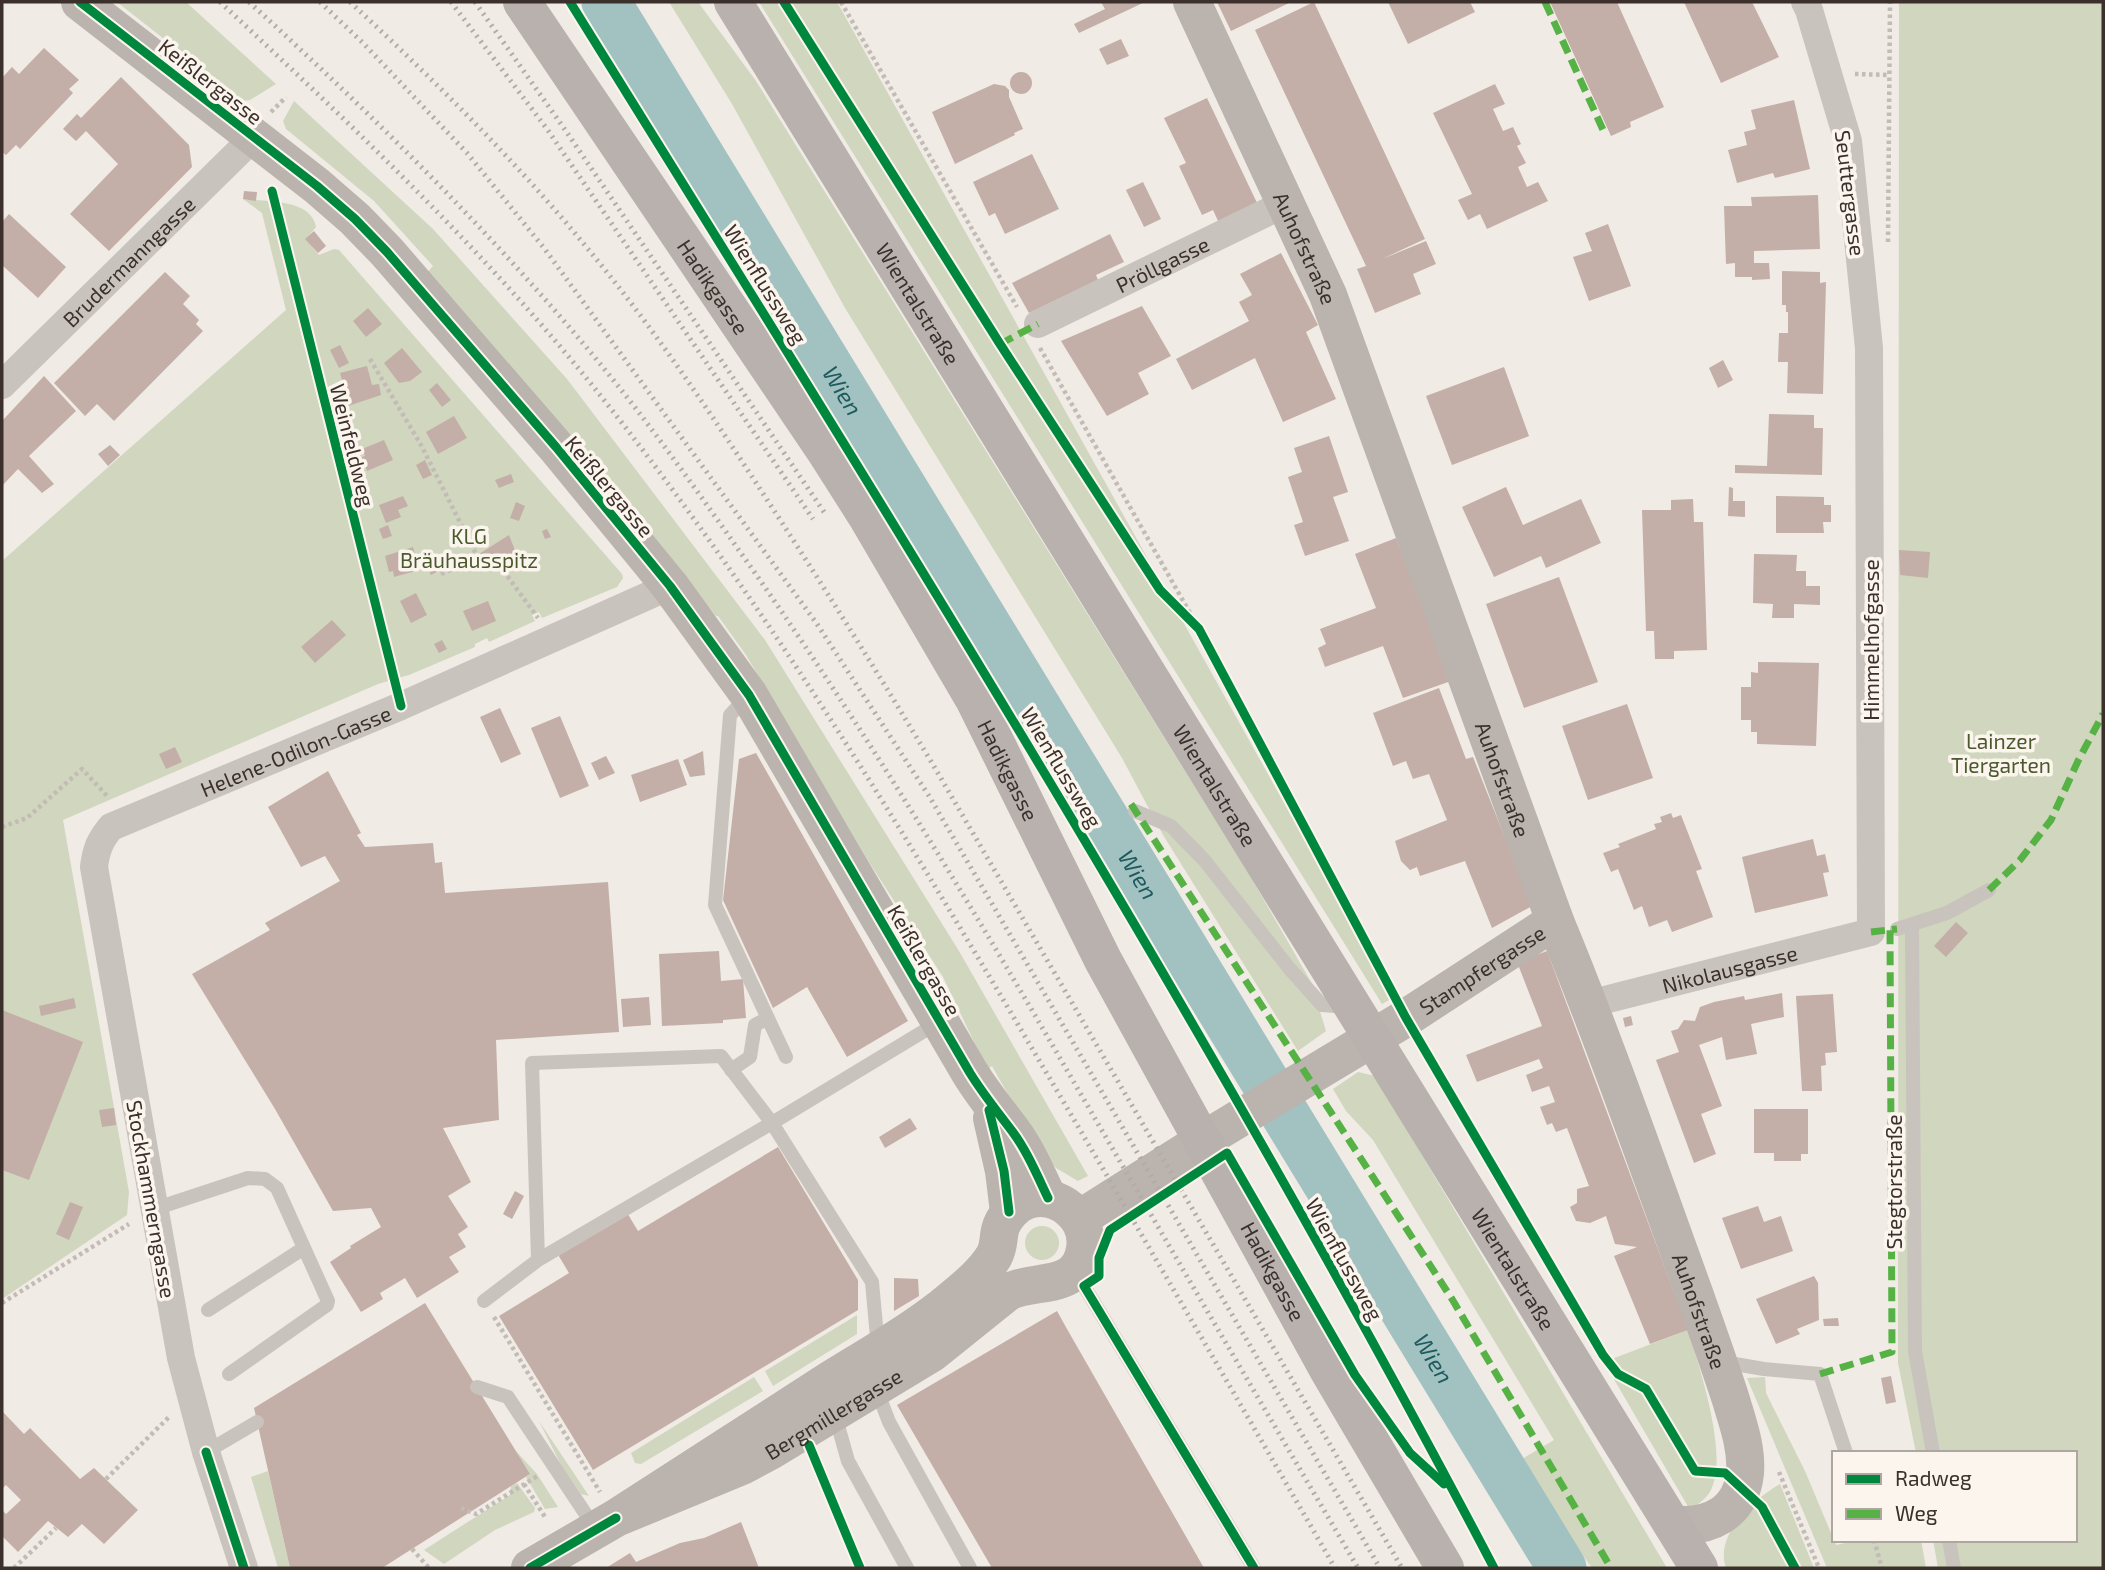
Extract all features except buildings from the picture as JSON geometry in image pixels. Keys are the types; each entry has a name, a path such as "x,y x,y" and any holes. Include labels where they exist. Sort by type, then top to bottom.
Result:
{"main road":[{"name":"Hadikgasse","path":"522,2 866,515 975,701 1103,960 1329,1371 1445,1568"},
{"name":"Wientalstraße","path":"733,2 1357,1033 1699,1568"}],"street":[{"name":"Keißlergasse","path":"80,2 317,186 387,252 556,447 670,586 750,695 986,1100 1033,1164 1048,1198"},
{"name":"Auhofstraße","path":"1192,2 1328,295 1718,1361 1743,1442 1746,1461 1742,1488 1724,1512 1711,1522 1697,1526 1672,1524"},
{"name":"Seuttergasse","path":"1804,2 1809,10 1848,141 1869,348"},
{"name":"Brudermanngasse","path":"2,385 254,137"},
{"name":"Pröllgasse","path":"1038,324 1286,204"},
{"name":"Himmelhofgasse","path":"1869,348 1884,930"},
{"name":"Helene-Odilon-Gasse","path":"111,827 401,706 670,586"},
{"name":"Stockhammerngasse","path":"111,827 102,837 96,851 94,867 174,1322 190,1396 244,1568"},
{"name":"Stampfergasse","path":"1079,1219 1219,1130 1357,1033 1406,1018 1555,921"},
{"name":"Nikolausgasse","path":"1589,1004 1884,930"},
{"name":"Keißlergasse","path":"986,1100 1004,1171 1004,1230"},
{"path":"1034,1284 1017,1278 1004,1264 1004,1230 1027,1200 1048,1198 1071,1209 1079,1219"},
{"name":"Bergmillergasse","path":"530,1568 604,1514 881,1367 954,1338 1008,1292 1034,1284 1053,1284 1069,1276 1079,1264 1085,1250 1085,1234 1079,1219"},
{"name":"Bergmillergasse","path":"604,1514 755,1460 834,1412 929,1317 981,1272 1004,1230"}],"lane":[{"path":"750,695 730,715 715,905 786,1058"},
{"path":"1135,811 1171,826 1205,862 1289,968 1322,1005 1357,1033"},
{"path":"1884,930 1913,925 1947,913 1989,890"},
{"name":"Stegtorstraße","path":"1913,925 1915,1351 1933,1451"},
{"path":"731,1070 750,1057 755,1025 768,1018"},
{"path":"484,1301 538,1260 940,1021"},
{"path":"538,1260 532,1063 720,1056 772,1123 872,1282 881,1367 881,1401 889,1422 970,1568"},
{"path":"154,1209 248,1178 265,1179 277,1188 328,1301 327,1305 229,1374"},
{"path":"208,1310 304,1248"},
{"path":"1084,1286 1254,1568"},
{"path":"1718,1361 1764,1369 1820,1374 1845,1451"},
{"path":"477,1387 508,1397 604,1514"},
{"path":"834,1412 848,1461 908,1568"},
{"path":"206,1452 257,1422"},
{"path":"1949,1542 1954,1568"}],"path":[{"path":"1888,253 1890,2"},
{"path":"370,359 421,445 478,558 490,569 500,566 553,638"},
{"path":"441,574 478,558"},
{"path":"1170,600 1199,629"},
{"path":"2,827 27,818 82,769 110,800 111,827"},
{"path":"2,1303 154,1209"},
{"path":"484,1301 604,1514"},
{"path":"106,1479 190,1396"},
{"path":"1776,1464 1818,1568"},
{"path":"1441,1469 1460,1504"},
{"path":"524,1484 545,1517"},
{"path":"461,1508 475,1514 497,1500"},
{"path":"14,1568 56,1528"},
{"path":"1875,1542 1882,1568"},
{"path":"412,1549 429,1568"}],"green space":[{"path":"117,2 186,2 276,84 250,100 243,101"},
{"path":"669,2 698,2 756,81 1249,874 1311,982 1326,1031 1298,1051 1163,835 1122,758 845,308 732,104"},
{"path":"759,2 837,2 1393,998 1382,1004"},
{"name":"Lainzer Tiergarten","path":"1899,2 2103,2 2103,1568 1938,1568 1933,1542 2077,1542 2077,1451 1916,1451 1898,1363"},
{"path":"294,101 433,229 567,379 765,640 959,951 1088,1176 1078,1181 1056,1168 1037,1146 992,1066 987,1069 943,977 869,862 746,655 718,616 425,275 433,266 374,201 286,129 283,121"},
{"name":"KLG Bräuhausspitz","path":"243,199 286,203 306,211 316,227 306,239 319,255 334,249 339,250 623,578 617,587 542,618 539,612 532,615 535,621 489,642 487,638 475,644 475,647 409,675 378,684 63,820 129,1192 127,1215 2,1299 2,561 286,310 262,213"},
{"path":"1358,1072 1375,1076 1667,1568 1592,1568 1569,1536 1522,1459 1554,1440 1373,1140 1346,1111 1333,1089"},
{"path":"1042,1226 1054,1231 1059,1243 1054,1255 1042,1260 1030,1255 1025,1243 1030,1231"},
{"path":"857,1315 857,1334 773,1386 765,1371"},
{"path":"1688,1330 1706,1391 1717,1462 1714,1481 1707,1496 1690,1510 1604,1362"},
{"path":"754,1377 763,1391 641,1464 635,1463 631,1453"},
{"path":"1765,1377 1766,1393 1805,1471 1832,1535 1832,1542 1836,1545 1850,1542 1921,1542 1926,1568 1827,1568 1747,1378"},
{"path":"539,1421 589,1496 581,1494 561,1465"},
{"path":"515,1450 537,1474 558,1507 545,1509 526,1477 530,1474"},
{"path":"268,1471 290,1568 278,1568 251,1477"},
{"path":"517,1483 535,1508 534,1512 495,1530 444,1564 424,1550 510,1495 511,1486"},
{"path":"1780,1484 1814,1568 1726,1568 1724,1555 1731,1530 1748,1508"}],"waterway":[{"name":"Wien","path":"606,2 1562,1568"}],"railway":[{"path":"220,2 371,145 514,294 604,400 716,550 821,705 921,863 1335,1568"},
{"path":"249,2 389,134 522,273 626,396 719,522 833,688 944,863 1358,1568"},
{"path":"320,2 363,43 467,153 544,248 817,624 929,796 1380,1568"},
{"path":"350,2 473,121 532,184 638,312 708,411 815,574 932,763 1402,1568"},
{"path":"451,2 547,129 813,519"},
{"path":"475,2 568,134 824,512"}],"marked path":[{"path":"1545,2 1604,132"},
{"path":"1000,344 1038,324"},
{"path":"1989,890 2020,860 2051,820 2103,714"},
{"path":"1131,804 1452,1299 1611,1568"},
{"path":"1820,1374 1892,1352 1890,929"},
{"path":"1871,932 1897,929"}],"cycle path":[{"path":"80,2 317,186 355,219 387,252 556,447 670,586 749,695 970,1073 1032,1163 1048,1198"},
{"name":"Wienflussweg","path":"570,2 929,582 1163,972 1387,1368 1494,1568"},
{"path":"784,2 1000,344 1160,590 1199,629 1406,1018 1603,1355 1618,1374 1646,1389 1695,1471 1725,1473 1762,1507 1795,1568"},
{"name":"Weinfeldweg","path":"272,191 401,706"},
{"path":"989,1110 1004,1171 1009,1212"},
{"path":"1254,1568 1084,1286 1099,1276 1099,1258 1110,1230 1227,1153 1355,1375 1410,1453 1444,1484"},
{"path":"809,1445 860,1568"},
{"path":"206,1452 244,1568"},
{"path":"530,1568 616,1518"}]}
